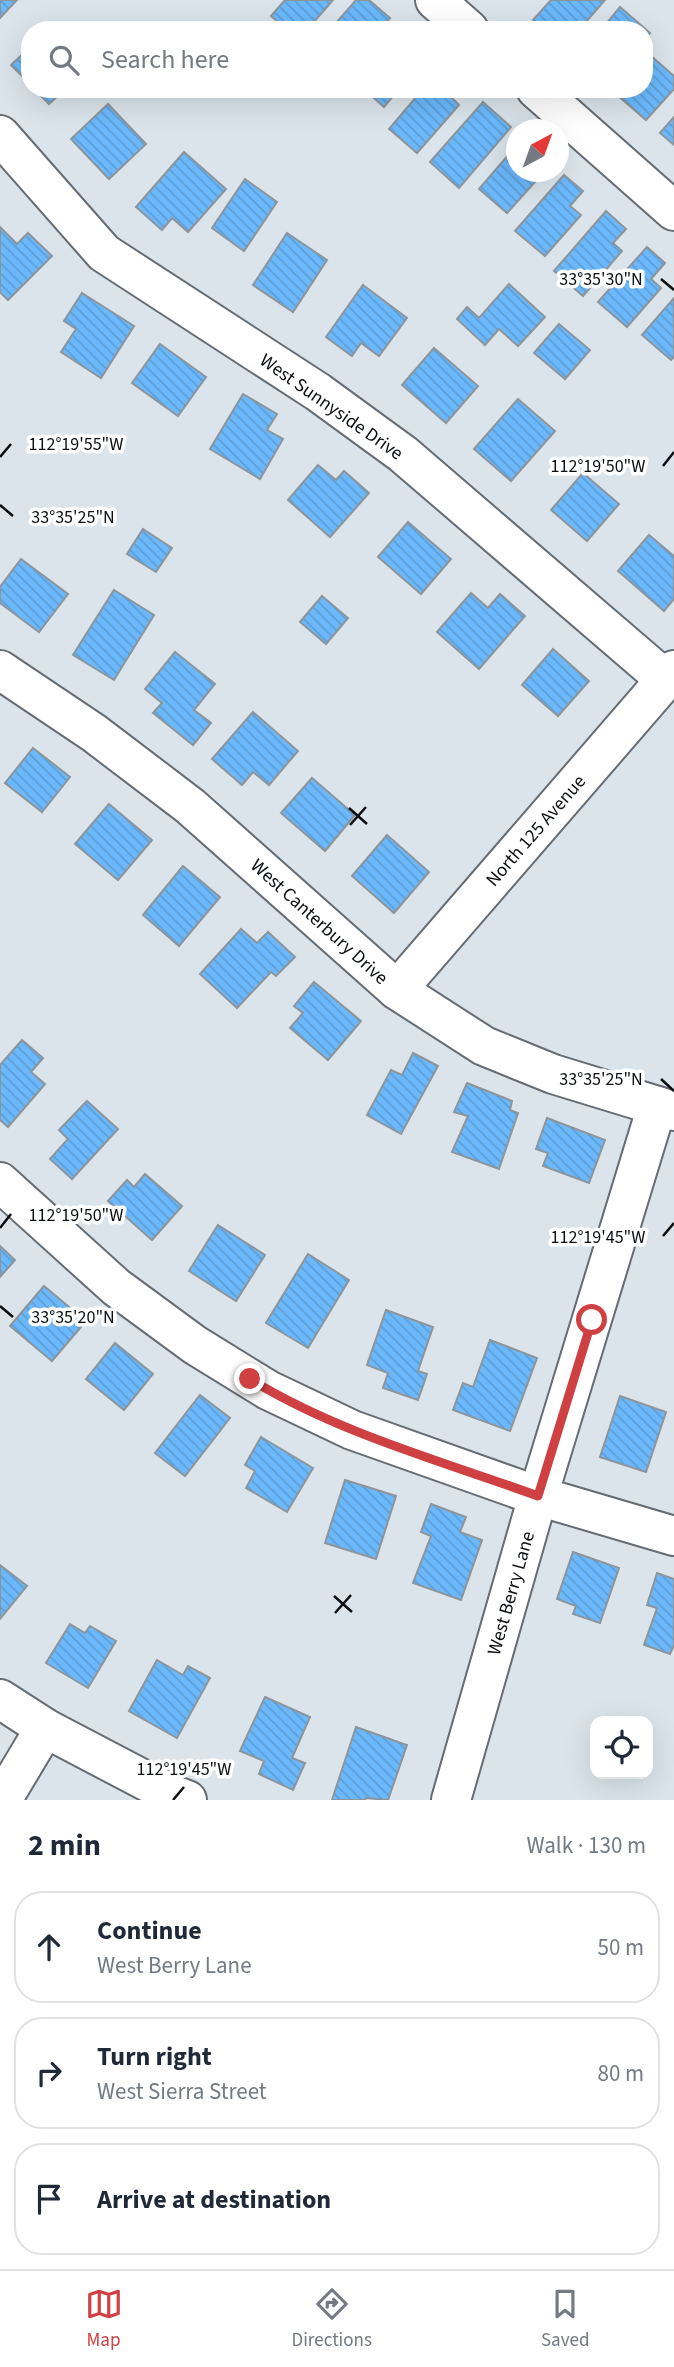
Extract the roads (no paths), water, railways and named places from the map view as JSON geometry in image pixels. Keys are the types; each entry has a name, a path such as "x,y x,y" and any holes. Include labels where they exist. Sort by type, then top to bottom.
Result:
{"street":[{"path":"435,0 459,21"},
{"path":"546,98 674,211"},
{"name":"West Sunnyside Drive","path":"0,135 104,253 318,392 403,454 670,675"},
{"name":"West Canterbury Drive","path":"0,670 94,733 190,806 397,990 484,1046 553,1074 666,1109"},
{"name":"North 125 Avenue","path":"397,990 670,675"},
{"name":"West Berry Lane","path":"451,1800 538,1496 666,1109"},
{"path":"0,1182 116,1287 195,1345 268,1390 352,1430 538,1496 674,1536"},
{"path":"0,1699 45,1728 187,1800"},
{"path":"2,1800 45,1728"}]}
